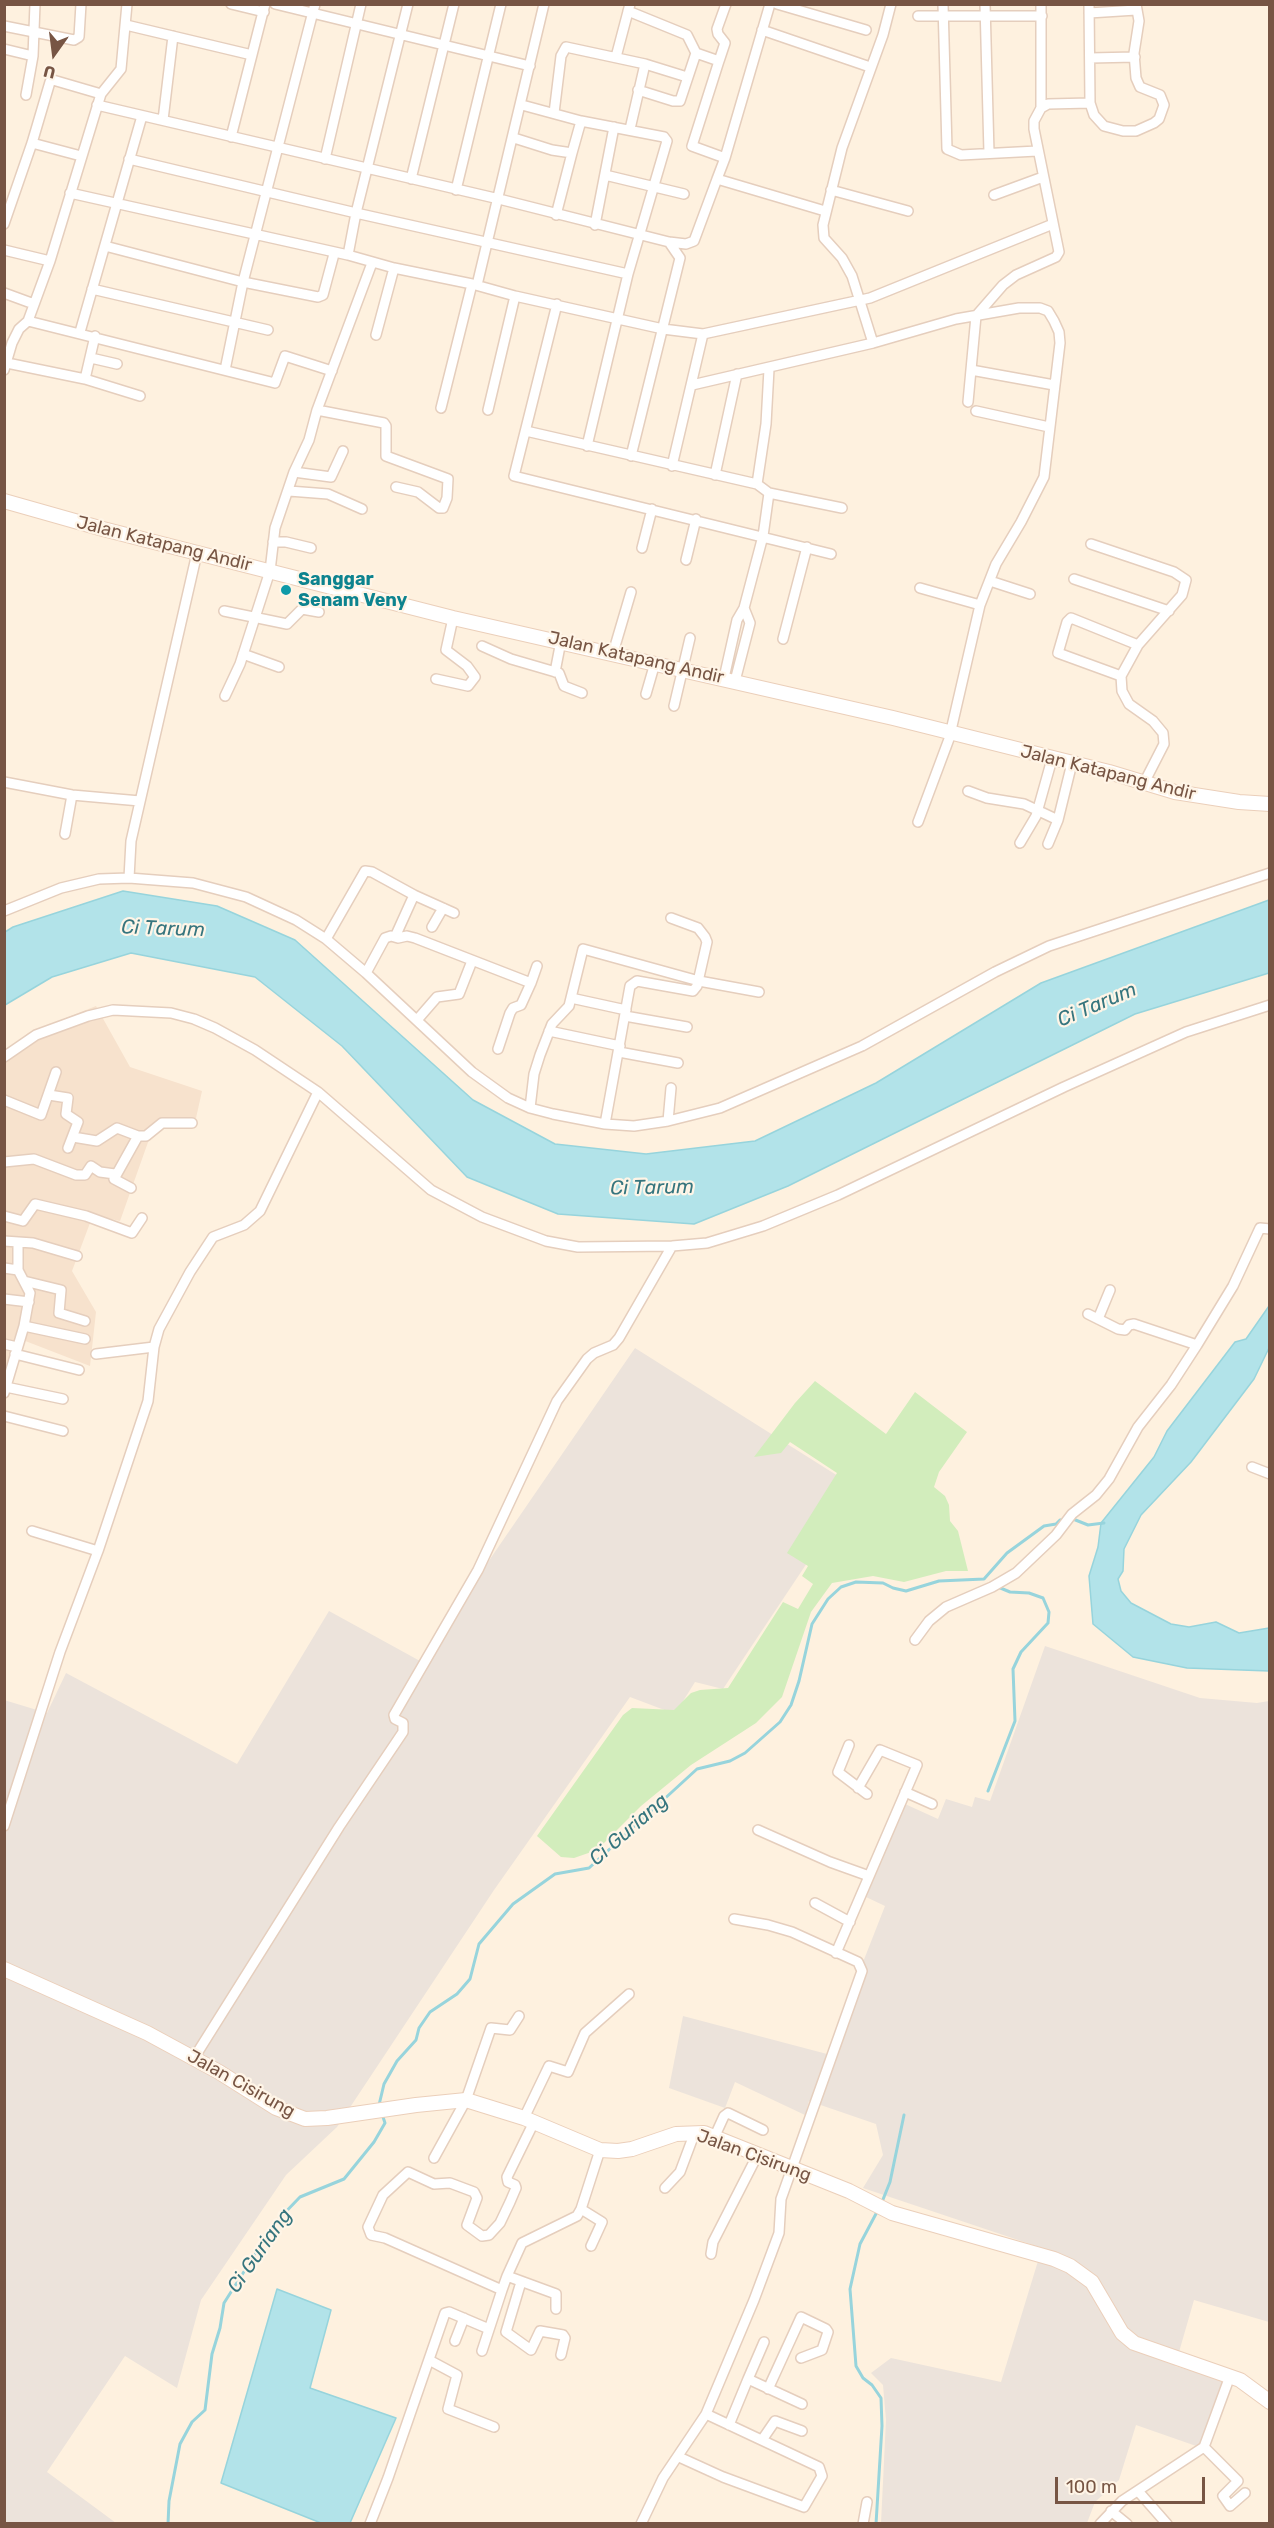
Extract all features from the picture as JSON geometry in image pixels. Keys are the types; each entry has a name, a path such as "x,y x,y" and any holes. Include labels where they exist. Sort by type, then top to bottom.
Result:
{"main road":[{"name":"Jalan Katapang Andir","path":"4,501 103,529 453,618 613,653 682,672 730,680 951,733 1147,782 1175,792 1239,802 1269,804"},
{"name":"Jalan Cisirung","path":"4,1970 147,2033 194,2058 270,2104 305,2119 466,2100 529,2120 600,2150 632,2149 676,2134 695,2132 714,2138 793,2168 911,2219 1054,2259 1070,2266 1080,2271 1092,2282 1122,2333 1134,2343 1230,2376 1250,2386 1269,2402"}],"street":[{"path":"26,95 33,56 35,4"},
{"path":"4,26 70,40 77,39 81,4"},
{"path":"127,4 121,69 101,94 50,261 28,321 15,335 6,367 85,379 140,396"},
{"path":"231,4 265,8 231,137"},
{"path":"275,4 312,15 530,66"},
{"path":"225,370 243,282 315,4"},
{"path":"325,159 361,4"},
{"path":"348,255 356,213 408,4"},
{"path":"411,179 454,4"},
{"path":"456,190 501,4"},
{"path":"441,408 499,199 544,4"},
{"path":"725,158 694,147 692,144 725,42 718,34 717,28 726,4"},
{"path":"97,105 499,199 596,225 687,244 694,241 725,158 770,4"},
{"path":"777,4 866,30"},
{"path":"943,4 945,146 961,155 1037,151"},
{"path":"985,4 989,153"},
{"path":"968,402 976,316 1003,285 1016,275 1056,257 1059,252 1037,151 1034,121 1041,108 1041,4"},
{"path":"873,343 852,276 842,258 824,238 823,225 842,148 883,35 890,5"},
{"path":"1136,7 1139,21 1135,70 1140,87 1160,95 1164,105 1159,119 1136,131 1114,130 1099,122 1094,115 1090,103 1089,9 1136,7"},
{"path":"616,57 629,8 687,35 696,53 719,61"},
{"path":"918,16 1042,16"},
{"path":"126,25 252,55"},
{"path":"762,30 870,67"},
{"path":"163,120 173,36"},
{"path":"554,113 561,56 566,47 645,64 687,77"},
{"path":"4,49 33,56"},
{"path":"638,90 680,101 696,53"},
{"path":"1090,58 1135,57"},
{"path":"630,129 645,64"},
{"path":"5,222 51,81 101,94"},
{"path":"1041,108 1048,104 1090,103"},
{"path":"522,105 580,121 630,129 666,139 666,147 652,187 628,274 586,446"},
{"path":"80,332 142,116"},
{"path":"556,214 580,121"},
{"path":"596,225 614,127"},
{"path":"514,138 552,150 572,153"},
{"path":"32,144 81,156"},
{"path":"129,159 628,274"},
{"path":"605,175 684,195"},
{"path":"994,195 1043,177"},
{"path":"717,179 825,212"},
{"path":"831,190 908,211"},
{"path":"4,194 14,197"},
{"path":"70,194 334,254 348,255 372,263 663,329 703,334 860,300 1053,224"},
{"path":"631,456 681,258 669,242"},
{"path":"105,246 243,282 318,297 323,295 334,254"},
{"path":"4,250 50,261"},
{"path":"225,696 243,654 270,571 273,542 294,472 309,440 338,350 372,263"},
{"path":"376,334 394,268"},
{"path":"92,289 268,330"},
{"path":"4,293 34,304"},
{"path":"488,410 515,296"},
{"path":"557,304 514,476 831,554"},
{"path":"692,385 770,369 956,319 1019,308 1040,308 1048,311 1059,332 1044,477 996,564 980,605 951,733 918,822"},
{"path":"28,321 80,332 275,383 285,356 332,371"},
{"path":"672,466 703,334"},
{"path":"85,379 95,336"},
{"path":"91,358 117,364"},
{"path":"758,484 770,369"},
{"path":"971,370 1054,385"},
{"path":"715,475 737,374"},
{"path":"317,410 384,423 386,426 386,456 448,479 447,498 443,508 418,492 396,487"},
{"path":"976,411 1049,428"},
{"path":"526,431 758,484 769,493 842,508"},
{"path":"294,472 331,477 343,451"},
{"path":"289,491 328,494 362,509"},
{"path":"730,680 750,623 744,608 763,536 769,493"},
{"path":"642,548 652,509"},
{"path":"686,560 696,519"},
{"path":"273,542 286,542 311,548"},
{"path":"1091,544 1174,572 1186,580 1182,595 1138,645 1121,676 1122,691 1129,704 1153,721 1163,733 1164,744 1147,782"},
{"path":"783,639 807,547"},
{"path":"129,878 129,851 197,553"},
{"path":"1074,579 1168,611"},
{"path":"990,581 1030,594"},
{"path":"920,588 980,605"},
{"path":"613,653 631,592"},
{"path":"224,610 287,624 302,609 319,612"},
{"path":"436,679 468,686 475,677 467,666 446,650 453,618"},
{"path":"1121,676 1058,653 1067,622 1071,618 1138,645"},
{"path":"674,705 690,638"},
{"path":"555,672 561,641"},
{"path":"482,646 511,659 555,672 561,676 564,687 582,693"},
{"path":"243,654 279,667"},
{"path":"646,694 655,663"},
{"path":"1020,843 1038,809 1052,759"},
{"path":"1048,844 1058,820 1072,763"},
{"path":"4,782 72,795 140,801"},
{"path":"968,791 987,798 1024,804 1058,820"},
{"path":"64,834 72,795"},
{"path":"326,939 365,871 372,872 454,913"},
{"path":"4,911 61,888 99,879 129,878 221,888 270,907 326,939 481,1079 508,1098 530,1108 605,1124 634,1126 668,1121 720,1108 764,1091 862,1046 995,972 1049,946 1269,873"},
{"path":"394,937 414,895"},
{"path":"432,927 443,908"},
{"path":"605,1124 625,1013 633,982 693,991 699,981 707,942 705,937 698,928 671,918"},
{"path":"366,973 387,936 407,936 531,984"},
{"path":"530,1108 534,1074 549,1031 556,1019 566,1012 583,949 699,981 759,992"},
{"path":"417,1020 437,997 459,994 472,960"},
{"path":"498,1049 510,1013 513,1008 521,1005 537,966"},
{"path":"571,998 687,1027"},
{"path":"4,1057 36,1035 88,1016 113,1010 171,1013 215,1028 255,1050 318,1092 431,1190 482,1217 546,1241 578,1247 672,1246 707,1242 763,1226 838,1195 1176,1036 1269,1005"},
{"path":"549,1031 678,1063"},
{"path":"4,1101 41,1115 56,1072"},
{"path":"668,1121 670,1088"},
{"path":"4,1826 60,1652 98,1551 148,1401 154,1347 159,1329 209,1242 223,1232 244,1225 260,1211 318,1092"},
{"path":"49,1095 68,1099 66,1114 79,1123 68,1148"},
{"path":"73,1137 97,1141 117,1128 138,1137 146,1136 162,1122 192,1123"},
{"path":"131,1188 114,1180 115,1174 138,1137"},
{"path":"4,1162 34,1159 76,1175 85,1175 91,1166 100,1172 115,1174"},
{"path":"4,1216 23,1221 35,1204 86,1216 132,1233 142,1218"},
{"path":"915,1640 937,1614 956,1602 996,1585 1016,1573 1065,1524 1072,1514 1086,1505 1109,1479 1138,1427 1197,1345 1233,1286 1256,1234 1262,1227 1269,1229"},
{"path":"4,1241 33,1244 77,1257"},
{"path":"18,1242 18,1270 30,1293 24,1326 7,1374 5,1390 63,1399"},
{"path":"194,2058 298,1890 403,1732 403,1723 395,1719 394,1714 478,1570 557,1401 587,1359 594,1353 613,1345 619,1338 672,1246"},
{"path":"4,1268 18,1270"},
{"path":"24,1281 61,1290 59,1313 85,1321"},
{"path":"1098,1319 1110,1290"},
{"path":"4,1299 29,1302"},
{"path":"1088,1314 1118,1329 1125,1330 1129,1325 1134,1324 1197,1345"},
{"path":"24,1326 85,1339"},
{"path":"4,1344 79,1370"},
{"path":"96,1354 154,1347"},
{"path":"4,1416 63,1431"},
{"path":"1252,1467 1269,1474"},
{"path":"32,1531 98,1551"},
{"path":"849,1745 838,1772 867,1794"},
{"path":"836,1953 917,1766 882,1749 858,1788"},
{"path":"905,1792 932,1804"},
{"path":"758,1830 830,1862 869,1876"},
{"path":"815,1903 850,1922"},
{"path":"641,2523 663,2478 706,2414 746,2320 779,2233 781,2199 862,1971 858,1962 777,1927 734,1919"},
{"path":"502,2290 385,2238 371,2235 368,2227 383,2195 408,2172 434,2184 450,2183 474,2192 477,2198 467,2225 482,2236 489,2235 500,2223 516,2188 508,2182 507,2177 549,2066 568,2072 585,2033 594,2022 629,1994"},
{"path":"434,2158 466,2100 491,2028 510,2030 519,2016"},
{"path":"714,2138 724,2116 728,2113 764,2130"},
{"path":"665,2188 680,2172 695,2132"},
{"path":"483,2351 507,2276 522,2244 577,2216 600,2150"},
{"path":"711,2254 713,2242 758,2154"},
{"path":"581,2209 602,2222 591,2246"},
{"path":"507,2276 555,2295 556,2309"},
{"path":"521,2282 507,2332 531,2350 540,2331 563,2335 565,2338 561,2355"},
{"path":"370,2523 445,2313 489,2329"},
{"path":"768,2389 801,2317 828,2332 822,2350 801,2358"},
{"path":"455,2340 464,2318"},
{"path":"729,2425 765,2342"},
{"path":"429,2360 457,2375 448,2409 494,2427"},
{"path":"1100,2523 1111,2511 1138,2491 1204,2447 1230,2376"},
{"path":"748,2379 802,2404"},
{"path":"679,2457 723,2477 804,2507 822,2476 820,2469 706,2414"},
{"path":"762,2440 775,2421 802,2431"},
{"path":"1204,2447 1238,2481 1223,2497 1230,2506 1245,2493"},
{"path":"1138,2491 1167,2523"},
{"path":"863,2523 867,2502"},
{"path":"1111,2511 1127,2523"}],"shaded area":[{"path":"96,1006 130,1067 202,1091 196,1118 152,1131 120,1221 93,1215 72,1271 96,1312 90,1366 15,1337 5,1371 5,1054 28,1033"},
{"path":"635,1348 857,1488 723,1689 695,1682 675,1714 630,1697 494,1890 337,2127 286,2175 201,2300 177,2388 125,2356 47,2472 116,2523 5,2523 4,1700 47,1713 66,1673 237,1764 329,1611 420,1661"},
{"path":"1045,1646 1200,1698 1257,1703 1269,1701 1269,2322 1194,2300 1175,2366 1224,2380 1199,2447 1136,2425 1119,2480 1095,2502 1087,2523 881,2523 886,2420 883,2385 871,2373 891,2358 1001,2382 1042,2248 863,2188 883,2155 876,2124 809,2101 805,2115 735,2082 725,2108 669,2088 683,2016 827,2054 885,1906 866,1897 905,1804 938,1819 946,1799 972,1807 975,1797 990,1801"}],"green space":[{"path":"815,1381 886,1434 915,1392 967,1432 939,1472 934,1487 945,1496 949,1505 950,1521 958,1531 968,1571 946,1571 904,1582 873,1576 832,1583 811,1612 782,1697 756,1723 691,1765 641,1806 597,1850 574,1858 561,1857 537,1836 623,1715 632,1708 674,1710 691,1693 728,1688 783,1602 798,1609 813,1584 802,1576 808,1566 787,1553 837,1473 790,1442 781,1453 754,1457 795,1403"}],"water":[{"name":"Ci Tarum","path":"123,891 217,906 295,940 473,1100 555,1144 646,1154 755,1141 876,1083 1041,983 1269,900 1269,973 1135,1014 788,1186 694,1224 558,1214 467,1177 342,1046 255,977 131,953 52,977 5,1005 5,932 13,927"},
{"path":"1269,1306 1269,1348 1254,1379 1191,1462 1141,1515 1124,1549 1123,1571 1118,1579 1121,1591 1131,1603 1171,1624 1189,1627 1216,1622 1239,1633 1269,1628 1269,1671 1187,1668 1133,1657 1093,1624 1089,1576 1098,1547 1101,1523 1154,1457 1167,1431 1235,1342 1246,1339"},
{"path":"277,2289 331,2310 310,2388 396,2418 350,2523 321,2523 221,2483"}],"waterway":[{"name":"Ci Guriang","path":"379,2105 384,2084 397,2061 416,2040 419,2028 430,2012 457,1994 470,1979 479,1944 513,1904 555,1874 589,1868 697,1769 730,1761 745,1753 780,1722 791,1705 799,1681 812,1624 828,1599 841,1587 856,1582 883,1583 906,1591 939,1581 984,1579 1007,1553 1044,1526 1056,1524 1060,1520 1073,1519 1088,1525 1104,1523"},
{"path":"988,1791 1015,1721 1013,1669 1021,1652 1048,1623 1049,1612 1043,1598 1029,1593 1010,1592 998,1587"},
{"name":"Ci Guriang","path":"168,2524 169,2501 180,2444 192,2422 205,2410 212,2354 220,2328 224,2303 275,2223 300,2197 344,2179 374,2142 385,2123 382,2114"},
{"path":"882,2202 890,2182 904,2115"},
{"path":"876,2524 882,2426 881,2398 872,2385 863,2378 856,2366 850,2289 860,2244 878,2210"}],"place":[{"name":"Sanggar Senam Veny","path":"286,590"}]}
